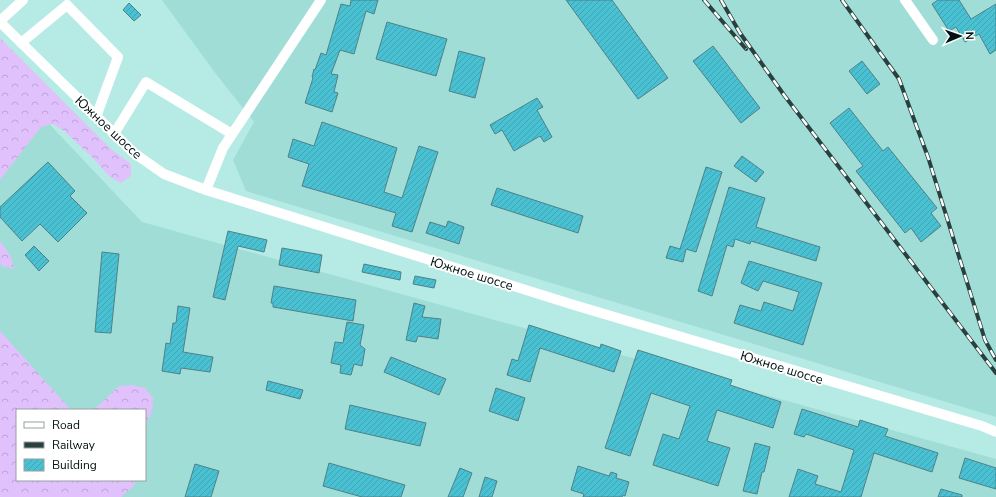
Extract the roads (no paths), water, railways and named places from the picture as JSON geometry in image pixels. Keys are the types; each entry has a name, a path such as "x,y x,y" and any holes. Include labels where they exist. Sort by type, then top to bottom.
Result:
{"street":[{"path":"0,22 23,0"},
{"path":"206,190 223,148 321,0"},
{"path":"905,0 934,40"},
{"path":"21,43 66,5 118,58 96,116"},
{"name":"Южное шоссе","path":"0,22 134,153 164,174 206,190 574,305 974,424 996,432"},
{"path":"114,134 146,82 232,134"}],"railway":[{"path":"704,0 746,49"},
{"path":"721,0 740,33 784,95 996,373"},
{"path":"842,0 899,79 928,157 985,340 996,360"}]}
